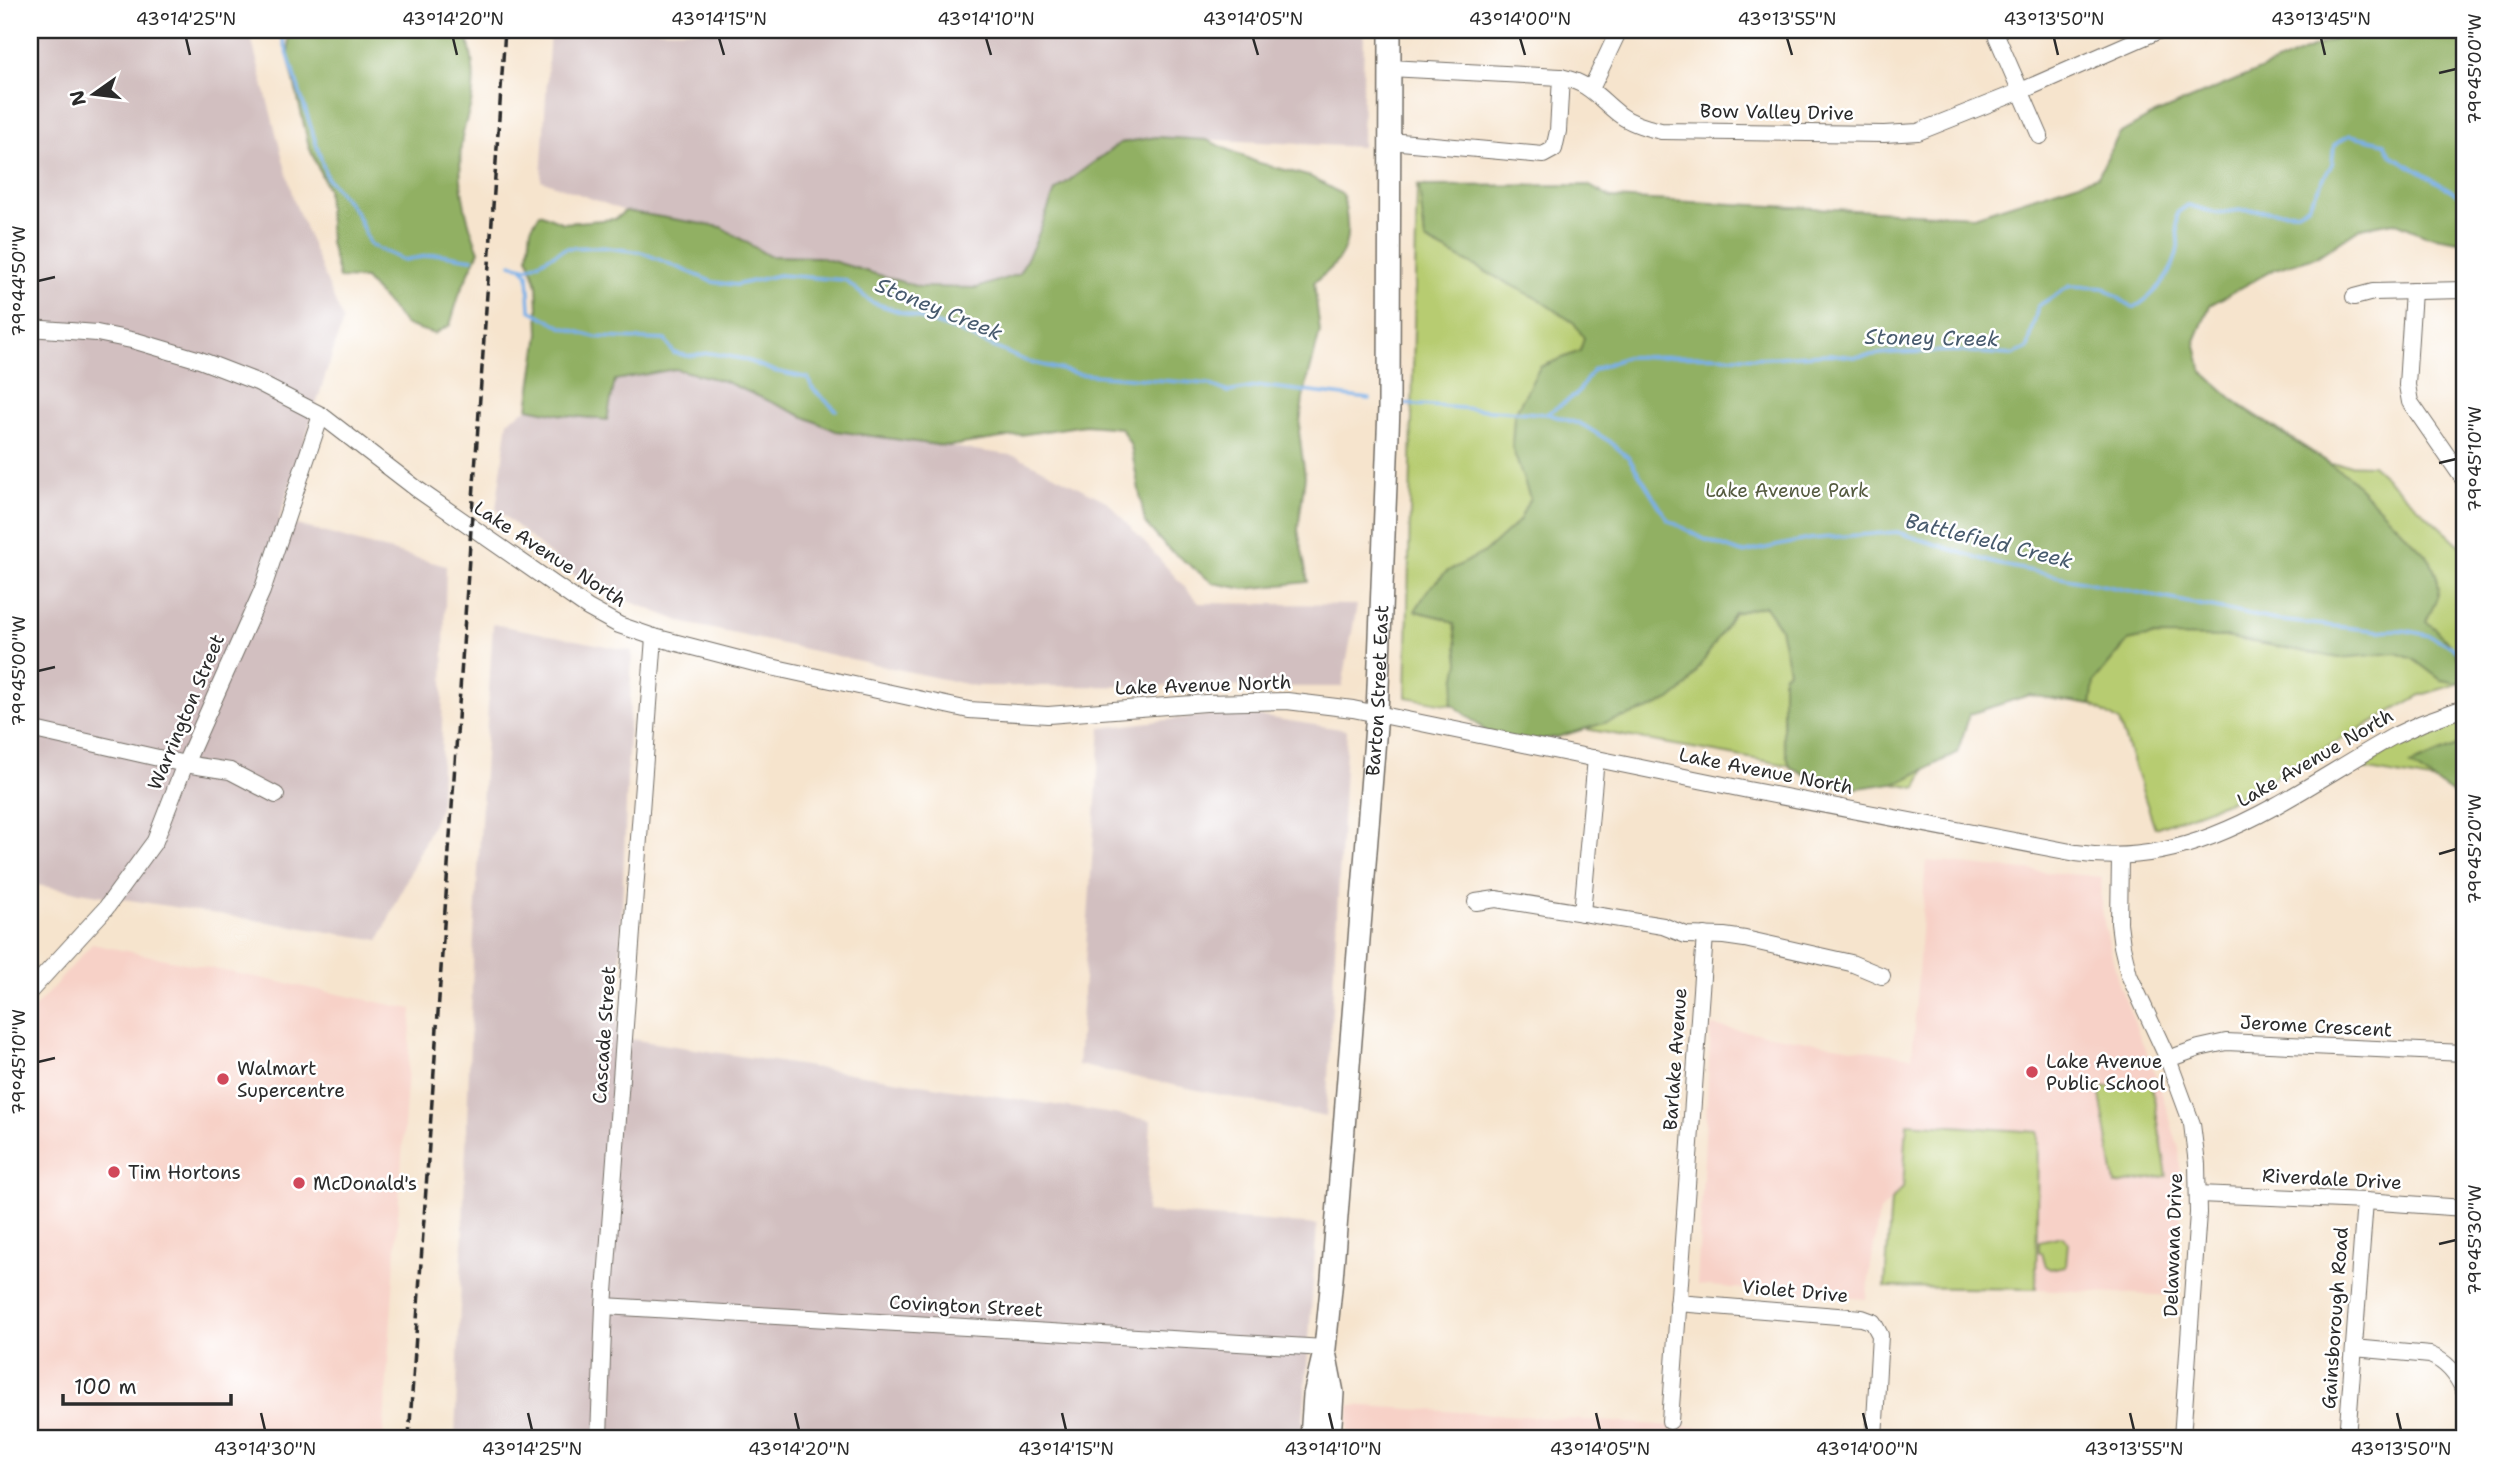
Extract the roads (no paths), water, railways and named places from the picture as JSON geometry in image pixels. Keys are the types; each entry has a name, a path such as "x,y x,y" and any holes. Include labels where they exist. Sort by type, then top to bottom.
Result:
{"main road":[{"name":"Barton Street East","path":"1311,1438 1314,1395 1325,1348 1377,713 1389,408 1390,30"},
{"name":"Barton Street East","path":"1325,1348 1333,1393 1330,1438"}],"street":[{"path":"1591,89 1619,30"},
{"path":"1994,30 2040,136"},
{"name":"Bow Valley Drive","path":"1389,68 1561,77 1577,81 1591,89 1622,117 1661,131 1884,134 1918,132 2021,91 2142,34 2160,30"},
{"path":"1390,141 1543,155 1554,149 1558,131 1561,77"},
{"path":"2354,297 2373,292 2464,290"},
{"path":"2413,291 2407,385 2410,402 2464,480"},
{"name":"Lake Avenue North","path":"30,328 97,333 162,348 257,382 321,415 417,489 588,608 619,625 654,638 969,710 1012,715 1048,715 1206,703 1287,701 1377,713 2063,850 2120,857 2173,850 2229,831 2394,736 2464,708"},
{"name":"Warrington Street","path":"30,991 106,908 155,841 185,764 262,591 321,415"},
{"name":"Cascade Street","path":"599,1436 604,1306 654,638"},
{"path":"30,729 185,764 230,771 276,795"},
{"path":"1582,914 1596,758"},
{"name":"Delawana Drive","path":"2120,857 2119,923 2129,975 2168,1059 2192,1124 2197,1164 2192,1308 2182,1438"},
{"path":"1475,902 1496,899 1663,926 1686,935 1745,939 1851,963 1882,976"},
{"name":"Barlake Avenue","path":"1670,1421 1705,935"},
{"name":"Jerome Crescent","path":"2168,1059 2226,1042 2464,1053"},
{"name":"Riverdale Drive","path":"2198,1194 2464,1208"},
{"name":"Gainsborough Road","path":"2347,1438 2365,1201"},
{"name":"Violet Drive","path":"1678,1303 1862,1318 1873,1322 1880,1335 1874,1438"},
{"name":"Covington Street","path":"604,1306 1325,1348"},
{"path":"2354,1349 2430,1355 2441,1360 2458,1376 2464,1391"}],"waterway":[{"name":"Stoney Creek","path":"273,30 282,36 327,178 356,212 370,245 404,260 439,254 472,259"},
{"name":"Stoney Creek","path":"1548,413 1576,395 1593,370 1626,357 1765,358 1829,354 1854,357 1953,351 2012,355 2028,348 2038,306 2070,286 2104,288 2133,308 2141,303 2162,283 2173,266 2178,247 2177,213 2188,205 2216,213 2242,210 2297,212 2308,206 2332,164 2334,145 2350,135 2385,143 2391,155 2464,198"},
{"name":"Stoney Creek","path":"511,264 528,268 566,248 600,247 641,252 713,282 736,285 779,275 845,280 871,302 957,331 1026,361 1079,374 1208,384 1228,392 1262,386 1369,399"},
{"path":"521,267 528,274 530,310 562,327 595,337 665,340 674,353 688,356 710,353 743,359 774,371 808,378 813,389 836,410"},
{"name":"Battlefield Creek","path":"1403,404 1548,414 1583,425 1609,441 1629,458 1668,520 1706,540 1742,553 1810,539 1897,532 1997,564 2275,620 2414,632 2448,644 2464,659"}],"railway":[{"path":"409,1438 505,30"}],"place":[{"name":"Lake Avenue Public School","path":"2032,1072"},
{"name":"Walmart Supercentre","path":"223,1079"},
{"name":"Tim Hortons","path":"114,1172"},
{"name":"McDonald's","path":"299,1183"}],"park label":[{"name":"Lake Avenue Park","path":"1787,490"}]}
